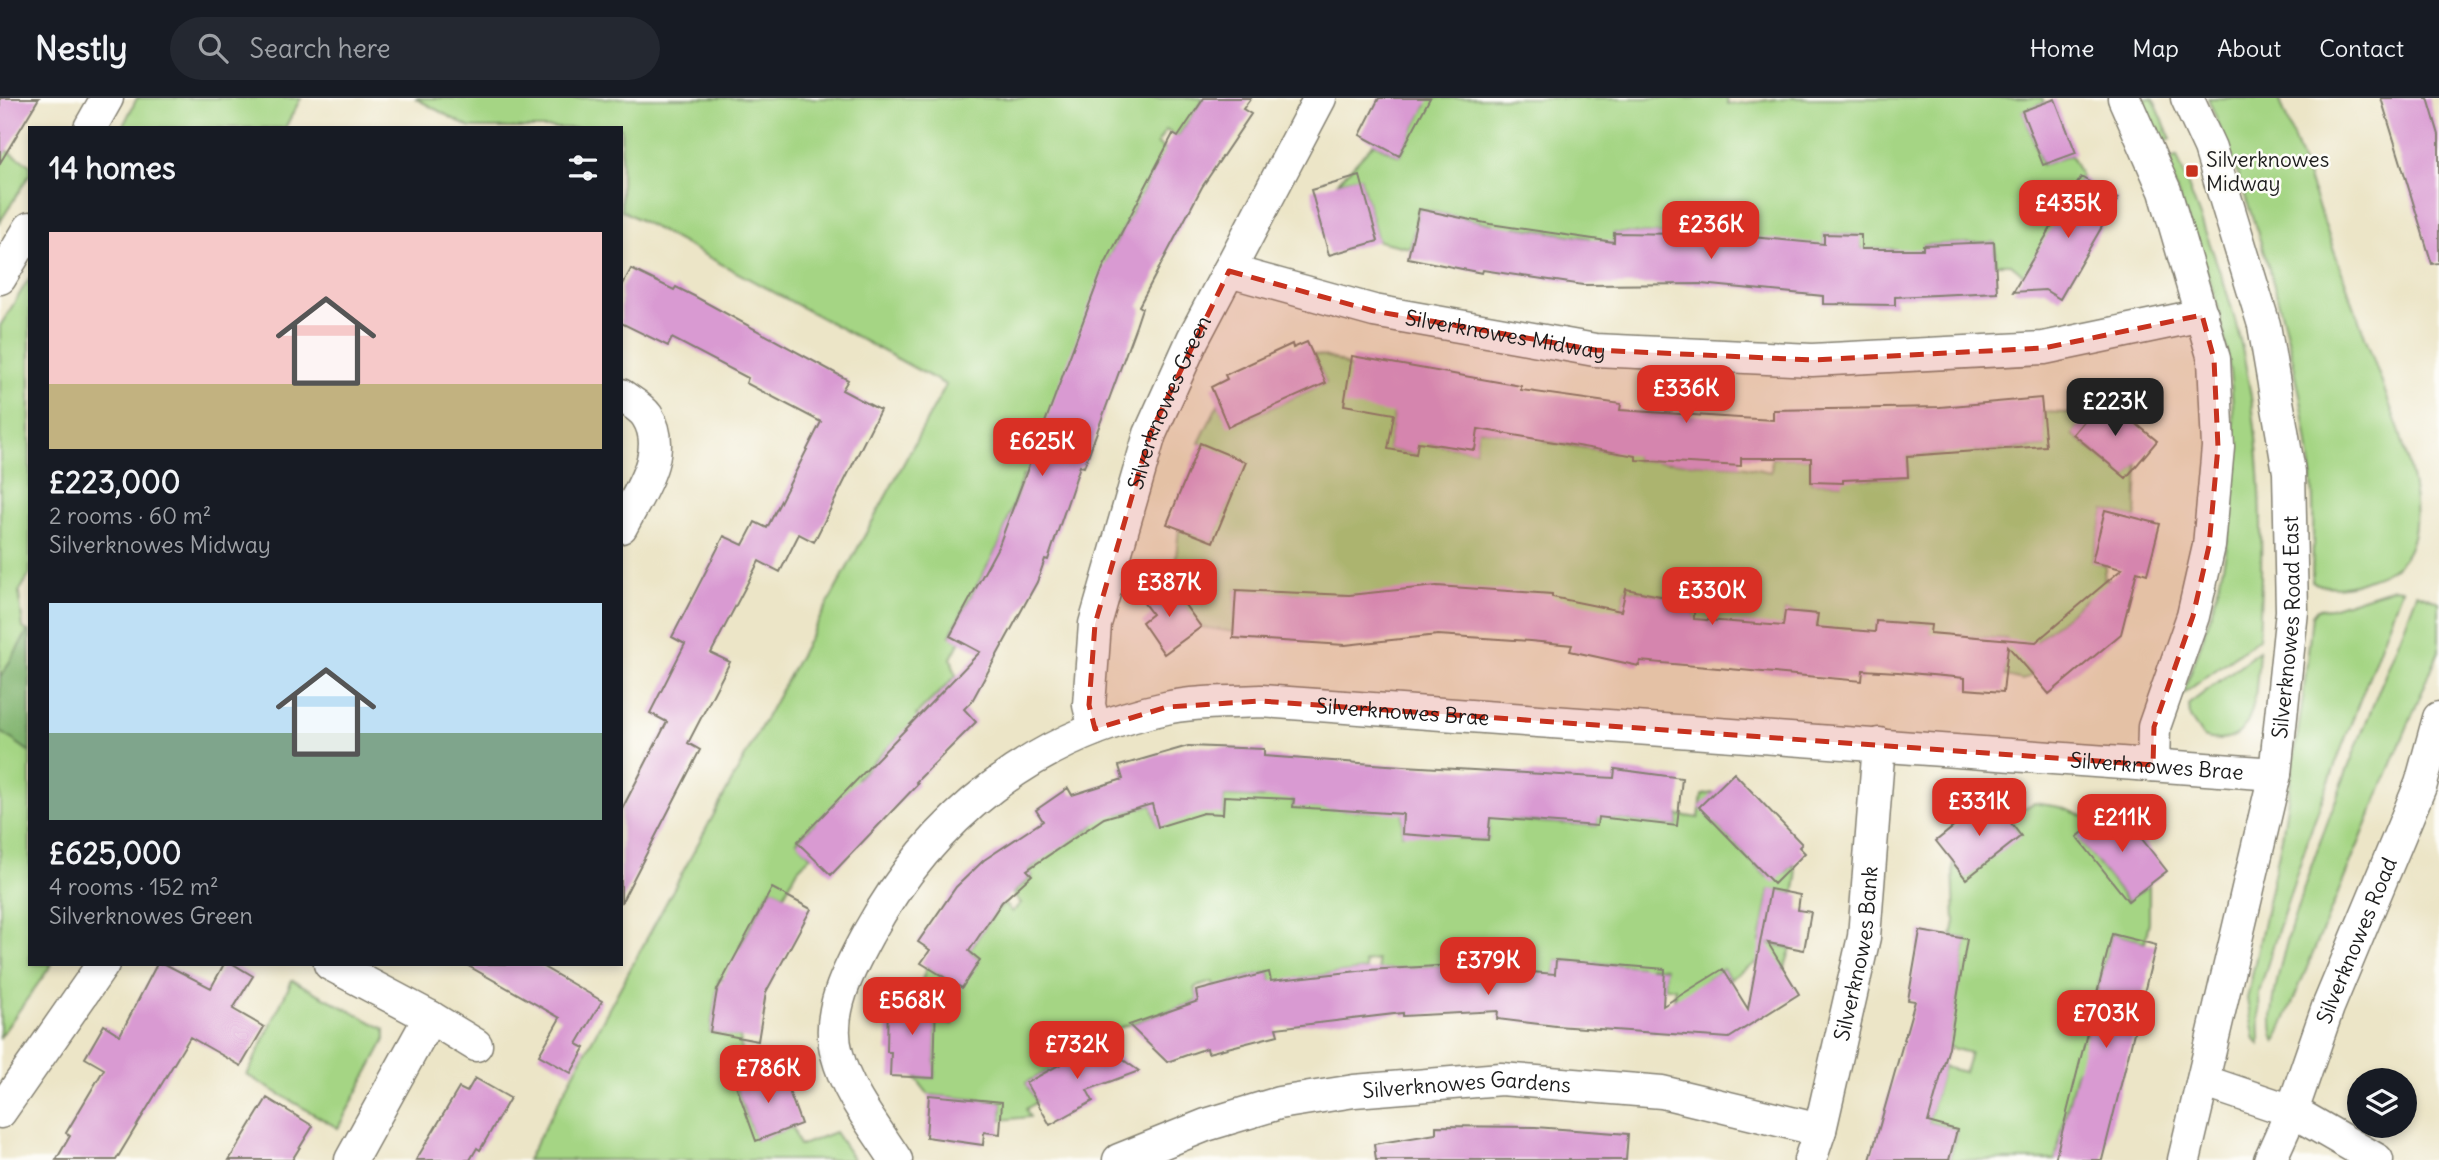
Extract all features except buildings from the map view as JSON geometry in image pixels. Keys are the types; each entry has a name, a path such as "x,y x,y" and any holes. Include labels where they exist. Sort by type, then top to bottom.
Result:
{"street":[{"path":"91,126 107,98"},
{"name":"Silverknowes Green","path":"1095,729 1089,705 1095,624 1146,447 1193,339 1320,98"},
{"path":"2124,98 2165,191 2214,359 2218,447 2209,546 2193,616 2154,727 2154,765"},
{"name":"Silverknowes Road East","path":"2184,1160 2275,774 2292,611 2289,472 2264,325 2210,148 2187,98"},
{"path":"0,278 28,231"},
{"name":"Silverknowes Midway","path":"1229,271 1374,311 1608,351 1812,360 2044,348 2202,316"},
{"path":"623,396 646,413 656,436 652,464 623,523"},
{"name":"Silverknowes Brae","path":"896,1160 853,1094 836,1053 834,1025 842,989 853,962 884,905 920,855 952,820 985,790 1017,769 1095,729 1167,707 1261,701 2275,774"},
{"name":"Silverknowes Road","path":"2270,1160 2292,1111 2328,1007 2421,784 2439,718"},
{"name":"Silverknowes Bank","path":"1810,1160 1820,1130 1864,937 1879,744"},
{"path":"0,1112 102,966"},
{"path":"334,966 476,1045"},
{"path":"351,1160 429,1017"},
{"name":"Silverknowes Gardens","path":"1119,1160 1206,1125 1279,1103 1354,1091 1501,1079 1662,1093 1820,1130"},
{"path":"2203,1081 2292,1111 2377,1160"}],"highlighted area":[{"path":"1229,271 1374,311 1595,350 1812,360 2044,348 2202,315 2214,359 2218,447 2209,546 2193,616 2154,727 2153,765 1261,701 1167,707 1095,729 1089,705 1095,624 1150,434"}],"green space":[{"path":"137,98 301,98 286,126 123,126"},
{"path":"415,98 1204,98 1178,137 1166,130 1157,144 1184,163 1158,163 1108,259 1035,479 1023,475 1000,543 950,635 960,641 951,658 956,676 916,715 927,727 899,737 857,778 871,792 836,803 797,841 811,856 798,869 784,895 771,888 740,946 746,984 719,979 710,1032 740,1037 743,1061 751,1080 736,1086 756,1140 793,1127 799,1146 835,1132 854,1160 527,1160 946,385 623,211 623,126 466,126"},
{"path":"1415,98 1727,98 1728,105 1786,98 2042,98 2044,103 2023,111 2042,165 2071,155 2081,177 2036,285 2011,264 1996,264 1994,242 1923,245 1924,277 1895,249 1861,249 1860,235 1824,234 1824,275 1707,251 1706,209 1682,209 1682,234 1614,233 1613,265 1589,238 1516,227 1486,256 1492,224 1419,209 1410,248 1378,241 1360,177 1338,182 1374,143 1399,156 1426,105"},
{"path":"2139,98 2153,98 2171,139 2159,144"},
{"path":"2208,98 2279,98 2400,433 2412,480 2414,532 2410,547 2399,564 2362,582 2334,587 2312,582 2312,475 2294,367 2284,321 2257,231"},
{"path":"0,146 28,164 28,177 0,222"},
{"path":"2177,156 2221,276 2244,356 2256,436 2261,517 2259,638 2183,694 2223,569 2233,489 2234,426 2229,363 2216,302 2166,162"},
{"path":"28,280 28,577 19,592 23,628 28,631 28,966 51,966 0,1037 0,326"},
{"path":"1313,354 1339,361 1368,383 1394,414 1388,449 1415,454 1422,418 1432,420 1429,444 1475,450 1478,429 1514,435 1548,417 1545,442 1613,452 1637,436 1636,460 1741,466 1771,472 1772,458 1811,458 1811,482 1842,483 1842,426 1862,479 1908,477 1907,456 1942,454 1940,417 1972,416 1976,453 2045,446 2043,412 2090,414 2073,435 2126,477 2138,463 2136,518 2105,510 2092,561 2106,565 2103,578 2128,585 2086,599 2033,644 2023,663 2033,675 2023,680 2005,676 2007,639 1953,635 1951,663 1928,663 1930,625 1877,621 1874,652 1816,627 1817,614 1785,611 1782,642 1694,620 1694,610 1670,608 1669,598 1626,589 1621,611 1236,590 1234,632 1201,627 1169,584 1153,595 1176,557 1179,528 1213,542 1245,463 1199,443 1218,404 1226,419 1244,420 1326,383"},
{"path":"2393,588 2402,589 2314,821 2259,993 2260,1045 2255,1040 2247,999 2282,838 2303,698 2312,615 2317,609 2331,608"},
{"path":"2417,593 2439,602 2439,651 2276,1042 2272,1011 2282,960 2301,896"},
{"path":"28,631 28,751 0,731 0,678"},
{"path":"2259,651 2254,698 2244,727 2235,736 2221,740 2203,737 2190,718 2189,704"},
{"path":"1295,774 1293,806 1377,812 1379,781 1403,813 1402,834 1456,818 1456,838 1488,840 1490,806 1511,820 1597,826 1599,808 1609,818 1677,826 1678,815 1699,818 1702,795 1713,793 1729,809 1715,823 1767,877 1785,873 1794,864 1797,878 1794,894 1770,890 1760,942 1791,948 1784,970 1759,961 1730,979 1723,969 1674,1002 1675,988 1664,987 1665,968 1650,967 1649,984 1641,967 1596,963 1595,977 1583,979 1584,962 1557,960 1555,974 1473,987 1472,964 1379,970 1377,960 1365,962 1366,970 1298,978 1274,992 1269,972 1233,981 1217,998 1213,982 1195,987 1198,1001 1093,1037 1101,1062 1079,1075 1069,1059 1026,1083 1037,1102 1026,1109 1030,1117 1001,1120 1002,1102 929,1095 915,1077 934,1078 935,1023 953,1024 954,1001 915,999 927,966 948,981 958,966 970,974 980,960 969,951 994,913 1004,904 1012,912 1021,903 1013,894 1032,876 1028,871 1047,854 1093,826 1112,796 1118,814 1152,804 1158,826 1163,777 1223,814 1224,796 1262,798"},
{"path":"2034,803 2060,807 2097,821 2078,837 2127,901 2149,885 2149,922 2145,942 2112,934 2086,1035 2115,1043 2107,1076 2077,1069 2055,1160 1949,1160 1957,1130 1928,1122 1943,1067 1964,1072 1970,1053 1948,1047 1967,939 1952,936 1955,922 1953,862 1966,878 2020,835 2007,817"},
{"path":"292,980 385,1029 385,1040 338,1128 247,1075"}],"place":[{"name":"Silverknowes Midway","path":"2192,171"}]}
